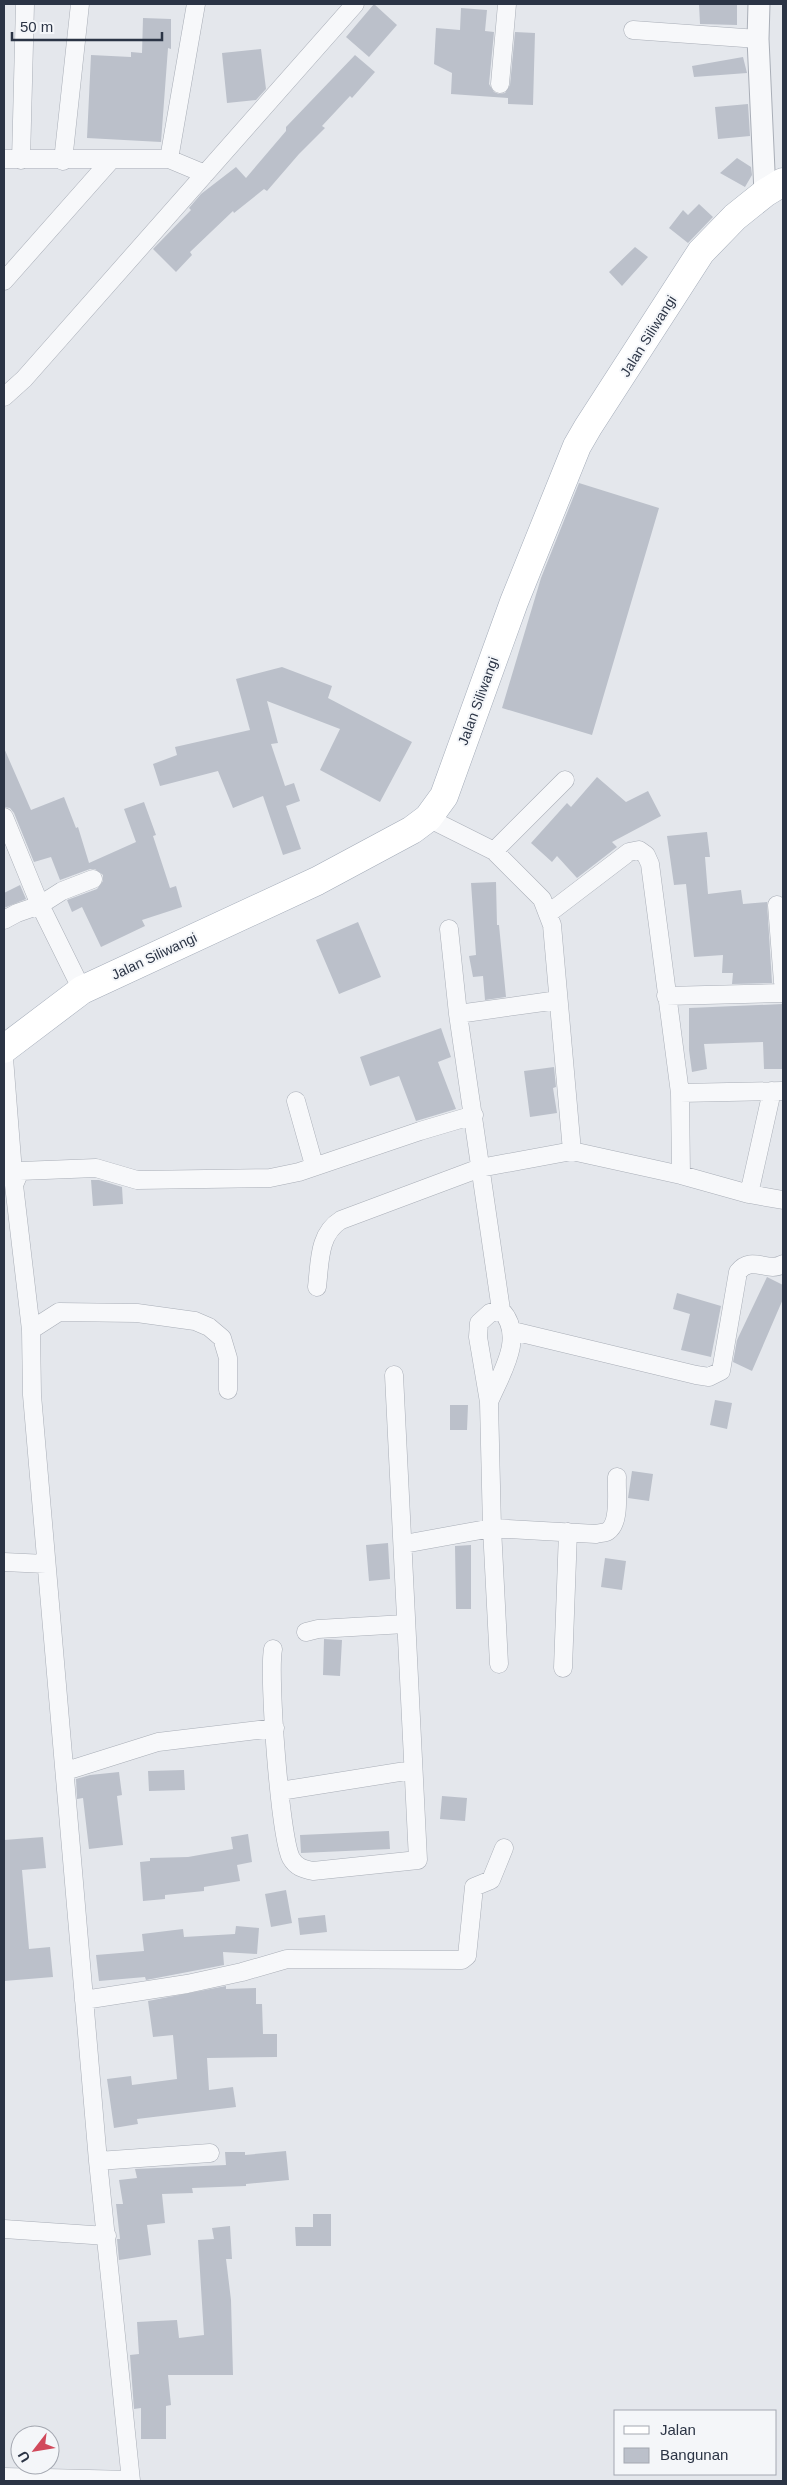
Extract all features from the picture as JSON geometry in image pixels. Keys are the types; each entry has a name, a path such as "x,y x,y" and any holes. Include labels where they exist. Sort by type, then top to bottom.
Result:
{"main road":[{"name":"Jalan Siliwangi","path":"4,1049 82,990 316,881 412,830 428,818 444,796 514,602 577,446 701,252 735,217 774,188"}],"street":[{"path":"24,4 9,161 169,159 204,174"},
{"path":"62,161 80,4"},
{"path":"169,159 196,4"},
{"path":"4,398 24,379 355,4"},
{"path":"500,84 507,4"},
{"path":"759,4 758,39 774,188"},
{"path":"633,30 758,39"},
{"path":"4,281 111,160"},
{"path":"494,851 565,780"},
{"path":"4,817 40,906 82,990"},
{"path":"428,818 494,851 542,899 549,913 552,925 572,1151"},
{"path":"549,913 629,852 639,850 646,855 650,864 680,1093 681,1175"},
{"path":"4,920 17,913 40,906 62,891 93,879"},
{"path":"777,905 783,982"},
{"path":"449,930 458,1014 501,1310 513,1331 512,1344 489,1402"},
{"path":"666,996 783,994"},
{"path":"458,1014 558,1000"},
{"path":"4,1058 14,1185 31,1330 32,1395 66,1771 98,2161 131,2481 4,2477"},
{"path":"680,1093 777,1091 749,1194"},
{"path":"296,1101 314,1166"},
{"path":"14,1185 20,1171 96,1168 137,1180 270,1178 299,1172 474,1116"},
{"path":"317,1287 321,1248 325,1235 332,1225 480,1168 572,1151 681,1175 749,1194 783,1200"},
{"path":"513,1331 696,1376 714,1376 721,1371 738,1272 743,1266 753,1262 776,1267 783,1264"},
{"path":"499,1664 492,1528 489,1402 478,1337 479,1324 490,1313 501,1310"},
{"path":"31,1330 59,1312 137,1313 195,1322 210,1327 222,1338 228,1358 228,1390"},
{"path":"273,1649 271,1679 280,1791 290,1856 302,1868 313,1871 418,1860 405,1624 404,1544 394,1375"},
{"path":"404,1544 492,1528 596,1534 608,1532 614,1525 617,1477"},
{"path":"563,1668 568,1532"},
{"path":"4,1562 46,1564"},
{"path":"306,1632 318,1629 405,1624"},
{"path":"66,1771 158,1742 275,1728"},
{"path":"280,1791 412,1770"},
{"path":"84,2000 187,1984 242,1972 287,1959 462,1960 467,1956 474,1887 491,1880 504,1848"},
{"path":"98,2161 210,2153"},
{"path":"4,2230 107,2236"}],"building":[{"path":"374,4 397,25 369,57 346,37"},
{"path":"699,4 737,4 737,25 700,24"},
{"path":"461,8 487,10 485,31 494,32 489,84 494,92 499,94 505,93 510,85 515,32 535,33 533,105 508,104 508,98 451,94 452,73 434,64 436,28 460,30"},
{"path":"143,18 171,19 171,49 168,48 161,142 87,138 91,55 131,57 131,52 142,53"},
{"path":"261,49 266,89 256,100 227,103 222,53"},
{"path":"355,55 375,72 352,98 350,96 322,126 325,128 299,154 267,191 264,189 234,213 233,211 190,252 192,255 176,272 153,249 191,210 189,208 201,194 236,167 246,178 286,131 286,127"},
{"path":"743,57 747,73 694,77 692,66"},
{"path":"748,104 750,136 718,139 715,107"},
{"path":"737,158 751,167 752,175 745,187 720,173"},
{"path":"699,204 713,217 688,243 669,228 683,210 688,215"},
{"path":"635,247 648,257 622,286 609,272"},
{"path":"579,483 659,508 592,735 502,708 541,578"},
{"path":"282,667 332,686 328,698 412,742 380,802 320,770 340,729 267,701 278,743 271,744 285,786 294,783 300,801 286,806 301,849 283,855 263,796 233,808 218,771 160,786 153,764 177,755 175,747 250,730 236,679"},
{"path":"4,748 31,810 64,797 76,828 78,827 89,863 136,842 124,809 144,802 156,835 153,836 170,888 176,886 182,907 142,920 145,926 101,947 82,907 72,912 67,900 97,889 103,881 103,875 95,869 90,869 60,880 51,857 34,862 14,813 10,808 4,807"},
{"path":"597,777 626,802 648,791 661,816 612,842 617,847 577,878 557,856 552,862 531,843 567,803 571,807"},
{"path":"707,832 710,857 705,857 708,894 741,890 743,904 767,902 772,983 732,984 733,973 722,973 723,955 694,957 686,884 674,885 667,836"},
{"path":"496,882 497,925 499,925 506,997 485,1000 483,976 473,977 469,956 476,955 471,883"},
{"path":"20,885 26,899 4,908 4,893"},
{"path":"358,922 381,977 339,994 316,940"},
{"path":"783,1004 783,1069 764,1069 763,1042 704,1044 707,1069 692,1072 689,1050 689,1008"},
{"path":"441,1028 451,1057 438,1062 456,1109 416,1121 399,1076 370,1086 360,1057"},
{"path":"554,1067 556,1087 553,1088 557,1113 530,1117 524,1071"},
{"path":"91,1180 99,1180 122,1187 123,1204 93,1206"},
{"path":"767,1277 783,1285 783,1299 752,1371 733,1362 737,1340"},
{"path":"677,1293 721,1306 711,1357 681,1350 690,1314 673,1309"},
{"path":"715,1400 732,1403 727,1429 710,1425"},
{"path":"450,1405 468,1405 467,1430 450,1430"},
{"path":"632,1471 653,1474 649,1501 628,1498"},
{"path":"388,1543 390,1579 369,1581 366,1545"},
{"path":"471,1545 471,1609 456,1609 455,1546"},
{"path":"605,1558 626,1561 622,1590 601,1587"},
{"path":"324,1639 342,1640 340,1676 323,1675"},
{"path":"184,1770 185,1790 149,1791 148,1771"},
{"path":"119,1772 122,1795 117,1796 123,1845 89,1849 83,1798 77,1799 76,1779 90,1775"},
{"path":"442,1796 467,1798 465,1821 440,1819"},
{"path":"389,1831 390,1849 301,1853 300,1835"},
{"path":"248,1834 252,1862 237,1865 240,1881 204,1887 204,1891 165,1895 165,1899 143,1901 140,1862 150,1861 150,1858 188,1857 233,1849 231,1837"},
{"path":"43,1837 46,1868 22,1870 29,1949 50,1947 53,1977 4,1981 4,1840"},
{"path":"286,1890 292,1923 271,1927 265,1894"},
{"path":"325,1915 327,1932 300,1935 298,1918"},
{"path":"236,1926 259,1928 257,1954 223,1952 224,1965 146,1980 145,1977 99,1981 96,1955 144,1951 142,1934 183,1929 184,1937 235,1934"},
{"path":"226,1986 226,1989 256,1988 256,2004 262,2004 263,2034 277,2034 277,2057 207,2058 209,2090 233,2087 236,2107 137,2119 138,2124 114,2128 107,2079 131,2076 132,2085 177,2079 173,2035 153,2037 148,2001"},
{"path":"286,2151 289,2180 246,2184 246,2186 192,2188 193,2193 162,2194 165,2223 147,2225 151,2255 119,2260 117,2239 120,2239 116,2204 123,2204 119,2180 137,2178 135,2169 226,2165 225,2152 245,2152 245,2155"},
{"path":"313,2214 331,2214 331,2246 296,2246 295,2227 313,2227"},
{"path":"230,2226 232,2259 226,2259 231,2300 233,2375 168,2375 171,2405 166,2406 166,2439 141,2439 141,2408 134,2409 130,2355 139,2354 137,2322 177,2320 179,2338 204,2335 198,2240 214,2239 212,2228"}]}
